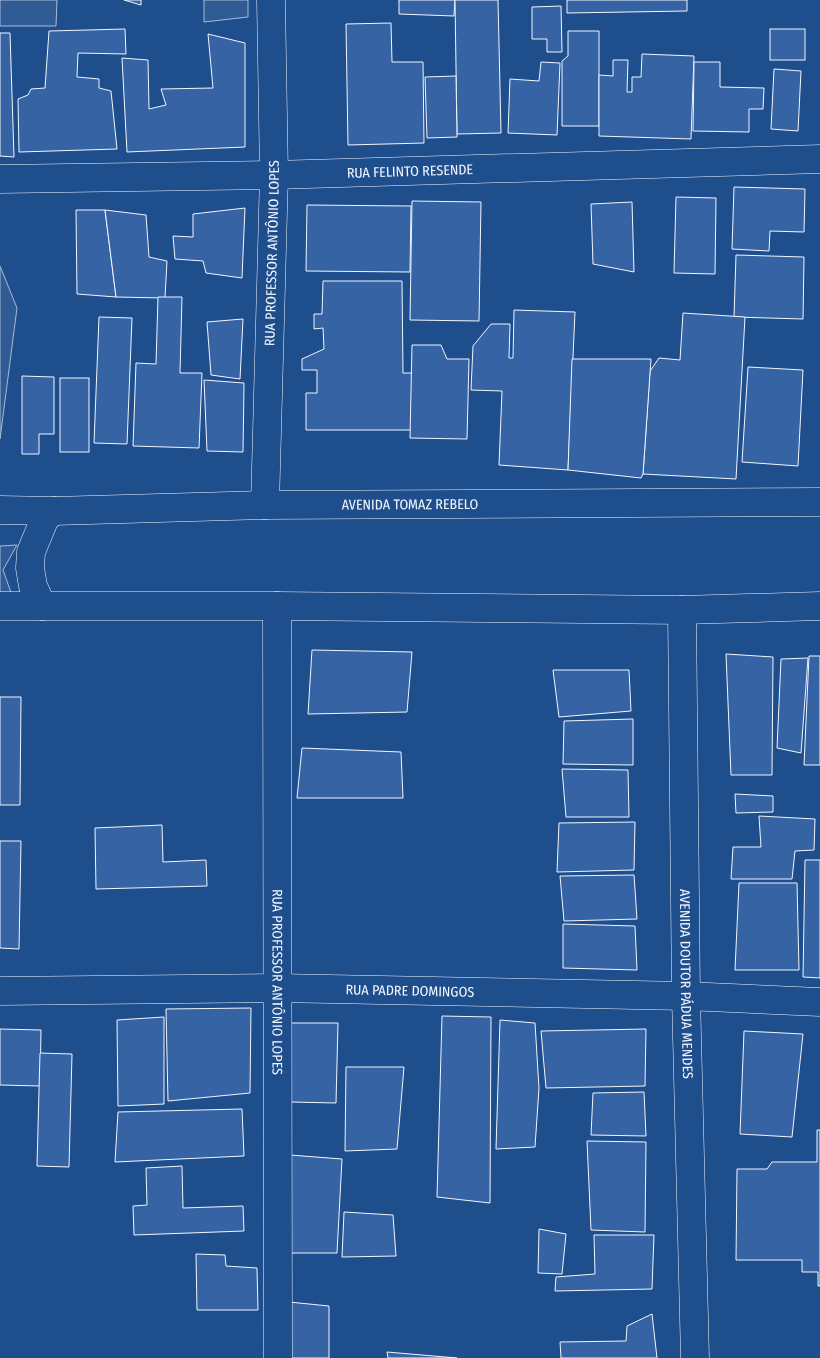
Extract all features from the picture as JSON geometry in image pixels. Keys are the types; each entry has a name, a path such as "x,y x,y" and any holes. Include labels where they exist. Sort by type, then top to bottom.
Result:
{"street":[{"name":"RUA PROFESSOR ANTÔNIO LOPES","path":"265,505 274,175 271,0"},
{"name":"RUA FELINTO RESENDE","path":"0,179 274,175 820,159"},
{"name":"AVENIDA TOMAZ REBELO","path":"0,510 265,505 820,502"},
{"path":"42,606 33,586 30,568 31,552 45,518 54,510"},
{"path":"0,606 277,606 682,610 820,606"},
{"name":"RUA PROFESSOR ANTÔNIO LOPES","path":"277,606 278,1358"},
{"name":"AVENIDA DOUTOR PÁDUA MENDES","path":"682,610 686,996 695,1358"},
{"name":"RUA PADRE DOMINGOS","path":"0,991 277,988 686,996 820,1002"}],"shaded area":[{"path":"0,0 57,0 56,26 0,26"},
{"path":"204,0 248,0 248,17 204,22"},
{"path":"0,266 17,308 0,439"},
{"path":"17,545 3,570 14,601 0,601 0,546"}],"building":[{"path":"124,0 141,0 141,5"},
{"path":"399,0 455,0 454,16 399,14"},
{"path":"455,0 498,0 501,133 457,134"},
{"path":"567,0 687,0 687,11 567,13"},
{"path":"561,6 562,52 547,52 547,39 532,39 532,7"},
{"path":"391,23 392,62 423,62 424,143 348,145 346,24"},
{"path":"125,29 126,54 78,53 77,77 99,79 99,88 111,91 117,149 19,152 18,99 28,95 31,89 45,88 49,31"},
{"path":"770,29 805,29 805,60 770,60"},
{"path":"568,31 599,31 599,126 562,126 562,61 568,56"},
{"path":"0,33 10,33 14,157 0,156"},
{"path":"208,34 245,43 245,147 127,152 122,58 148,60 149,109 166,105 161,89 213,88"},
{"path":"642,54 694,56 691,139 599,136 599,75 613,76 613,60 628,60 627,92 632,92 632,77 641,77"},
{"path":"541,62 560,63 557,135 508,133 510,79 539,81"},
{"path":"694,62 720,62 720,87 764,88 763,109 749,109 749,132 693,131"},
{"path":"774,69 801,71 798,131 771,129"},
{"path":"456,76 457,137 427,138 425,77"},
{"path":"734,187 805,189 804,232 770,231 769,251 732,249"},
{"path":"676,197 716,198 715,274 674,273"},
{"path":"412,201 481,202 479,321 410,320"},
{"path":"632,202 634,272 593,264 591,204"},
{"path":"307,205 411,206 410,272 306,271"},
{"path":"245,208 242,278 206,273 203,261 175,259 173,236 193,237 193,214"},
{"path":"76,210 105,210 116,297 77,294"},
{"path":"105,210 146,215 149,257 167,261 165,298 116,297"},
{"path":"736,255 804,257 803,319 734,317"},
{"path":"323,281 402,281 403,373 413,373 413,430 306,430 306,393 317,393 317,370 302,370 302,359 324,349 323,328 314,329 314,314 322,314"},
{"path":"158,297 182,297 180,373 202,373 199,448 133,446 136,363 156,364"},
{"path":"514,310 575,312 568,470 499,465 502,391 471,390 473,346 491,324 510,324 509,358 513,358"},
{"path":"683,313 745,317 736,479 643,474 650,371 659,358 680,360"},
{"path":"99,317 132,318 127,444 94,443"},
{"path":"243,319 240,379 211,375 207,322"},
{"path":"412,345 441,345 447,359 469,359 467,439 410,438"},
{"path":"572,359 651,359 643,474 641,478 568,470"},
{"path":"748,367 803,370 798,466 742,462"},
{"path":"22,376 54,377 54,434 39,434 39,454 22,454"},
{"path":"60,378 89,378 89,452 60,452"},
{"path":"204,380 244,383 243,452 207,451"},
{"path":"312,650 412,652 407,712 308,714"},
{"path":"726,654 773,657 772,775 731,775"},
{"path":"809,656 820,656 820,765 804,765"},
{"path":"808,658 801,753 777,748 781,659"},
{"path":"553,670 629,670 631,711 559,717"},
{"path":"0,697 21,697 20,805 0,805"},
{"path":"633,719 633,765 563,764 564,721"},
{"path":"302,748 401,752 403,798 297,798"},
{"path":"562,769 628,770 629,817 566,817"},
{"path":"735,794 773,796 773,812 736,813"},
{"path":"759,816 815,819 814,850 795,851 792,879 731,879 733,847 761,847"},
{"path":"635,822 634,870 557,872 559,823"},
{"path":"162,825 163,862 206,860 207,886 96,889 95,828"},
{"path":"0,841 21,841 19,949 0,948"},
{"path":"805,860 820,860 820,978 803,977"},
{"path":"634,875 637,919 564,921 560,876"},
{"path":"739,883 797,883 799,970 735,970"},
{"path":"563,924 635,926 637,970 563,968"},
{"path":"251,1008 250,1093 168,1101 166,1009"},
{"path":"442,1016 491,1017 490,1203 437,1197"},
{"path":"164,1017 164,1104 118,1106 117,1020"},
{"path":"500,1020 535,1023 539,1088 535,1147 496,1149"},
{"path":"289,1023 338,1023 336,1103 291,1102"},
{"path":"0,1029 41,1030 40,1086 0,1085"},
{"path":"646,1029 645,1086 546,1088 541,1031"},
{"path":"744,1031 803,1034 792,1137 740,1134"},
{"path":"40,1053 72,1054 69,1167 37,1166"},
{"path":"346,1067 404,1067 397,1149 345,1151"},
{"path":"644,1092 646,1136 591,1135 593,1093"},
{"path":"242,1109 244,1156 115,1162 118,1112"},
{"path":"817,1130 820,1130 820,1286 818,1286 818,1272 802,1272 802,1260 736,1260 737,1169 767,1169 772,1162 817,1162"},
{"path":"587,1141 646,1142 645,1232 591,1230"},
{"path":"290,1155 342,1159 337,1253 290,1253"},
{"path":"182,1166 183,1208 243,1206 244,1231 134,1235 133,1206 147,1205 146,1168"},
{"path":"344,1212 393,1215 396,1256 342,1257"},
{"path":"539,1229 566,1234 562,1274 538,1273"},
{"path":"594,1235 654,1235 652,1289 555,1291 556,1277 595,1274"},
{"path":"196,1254 225,1255 226,1266 257,1268 258,1310 197,1310"},
{"path":"289,1302 329,1306 329,1358 290,1358"},
{"path":"652,1314 657,1358 561,1358 560,1342 626,1341 627,1326"},
{"path":"387,1352 457,1358 388,1358"}]}
